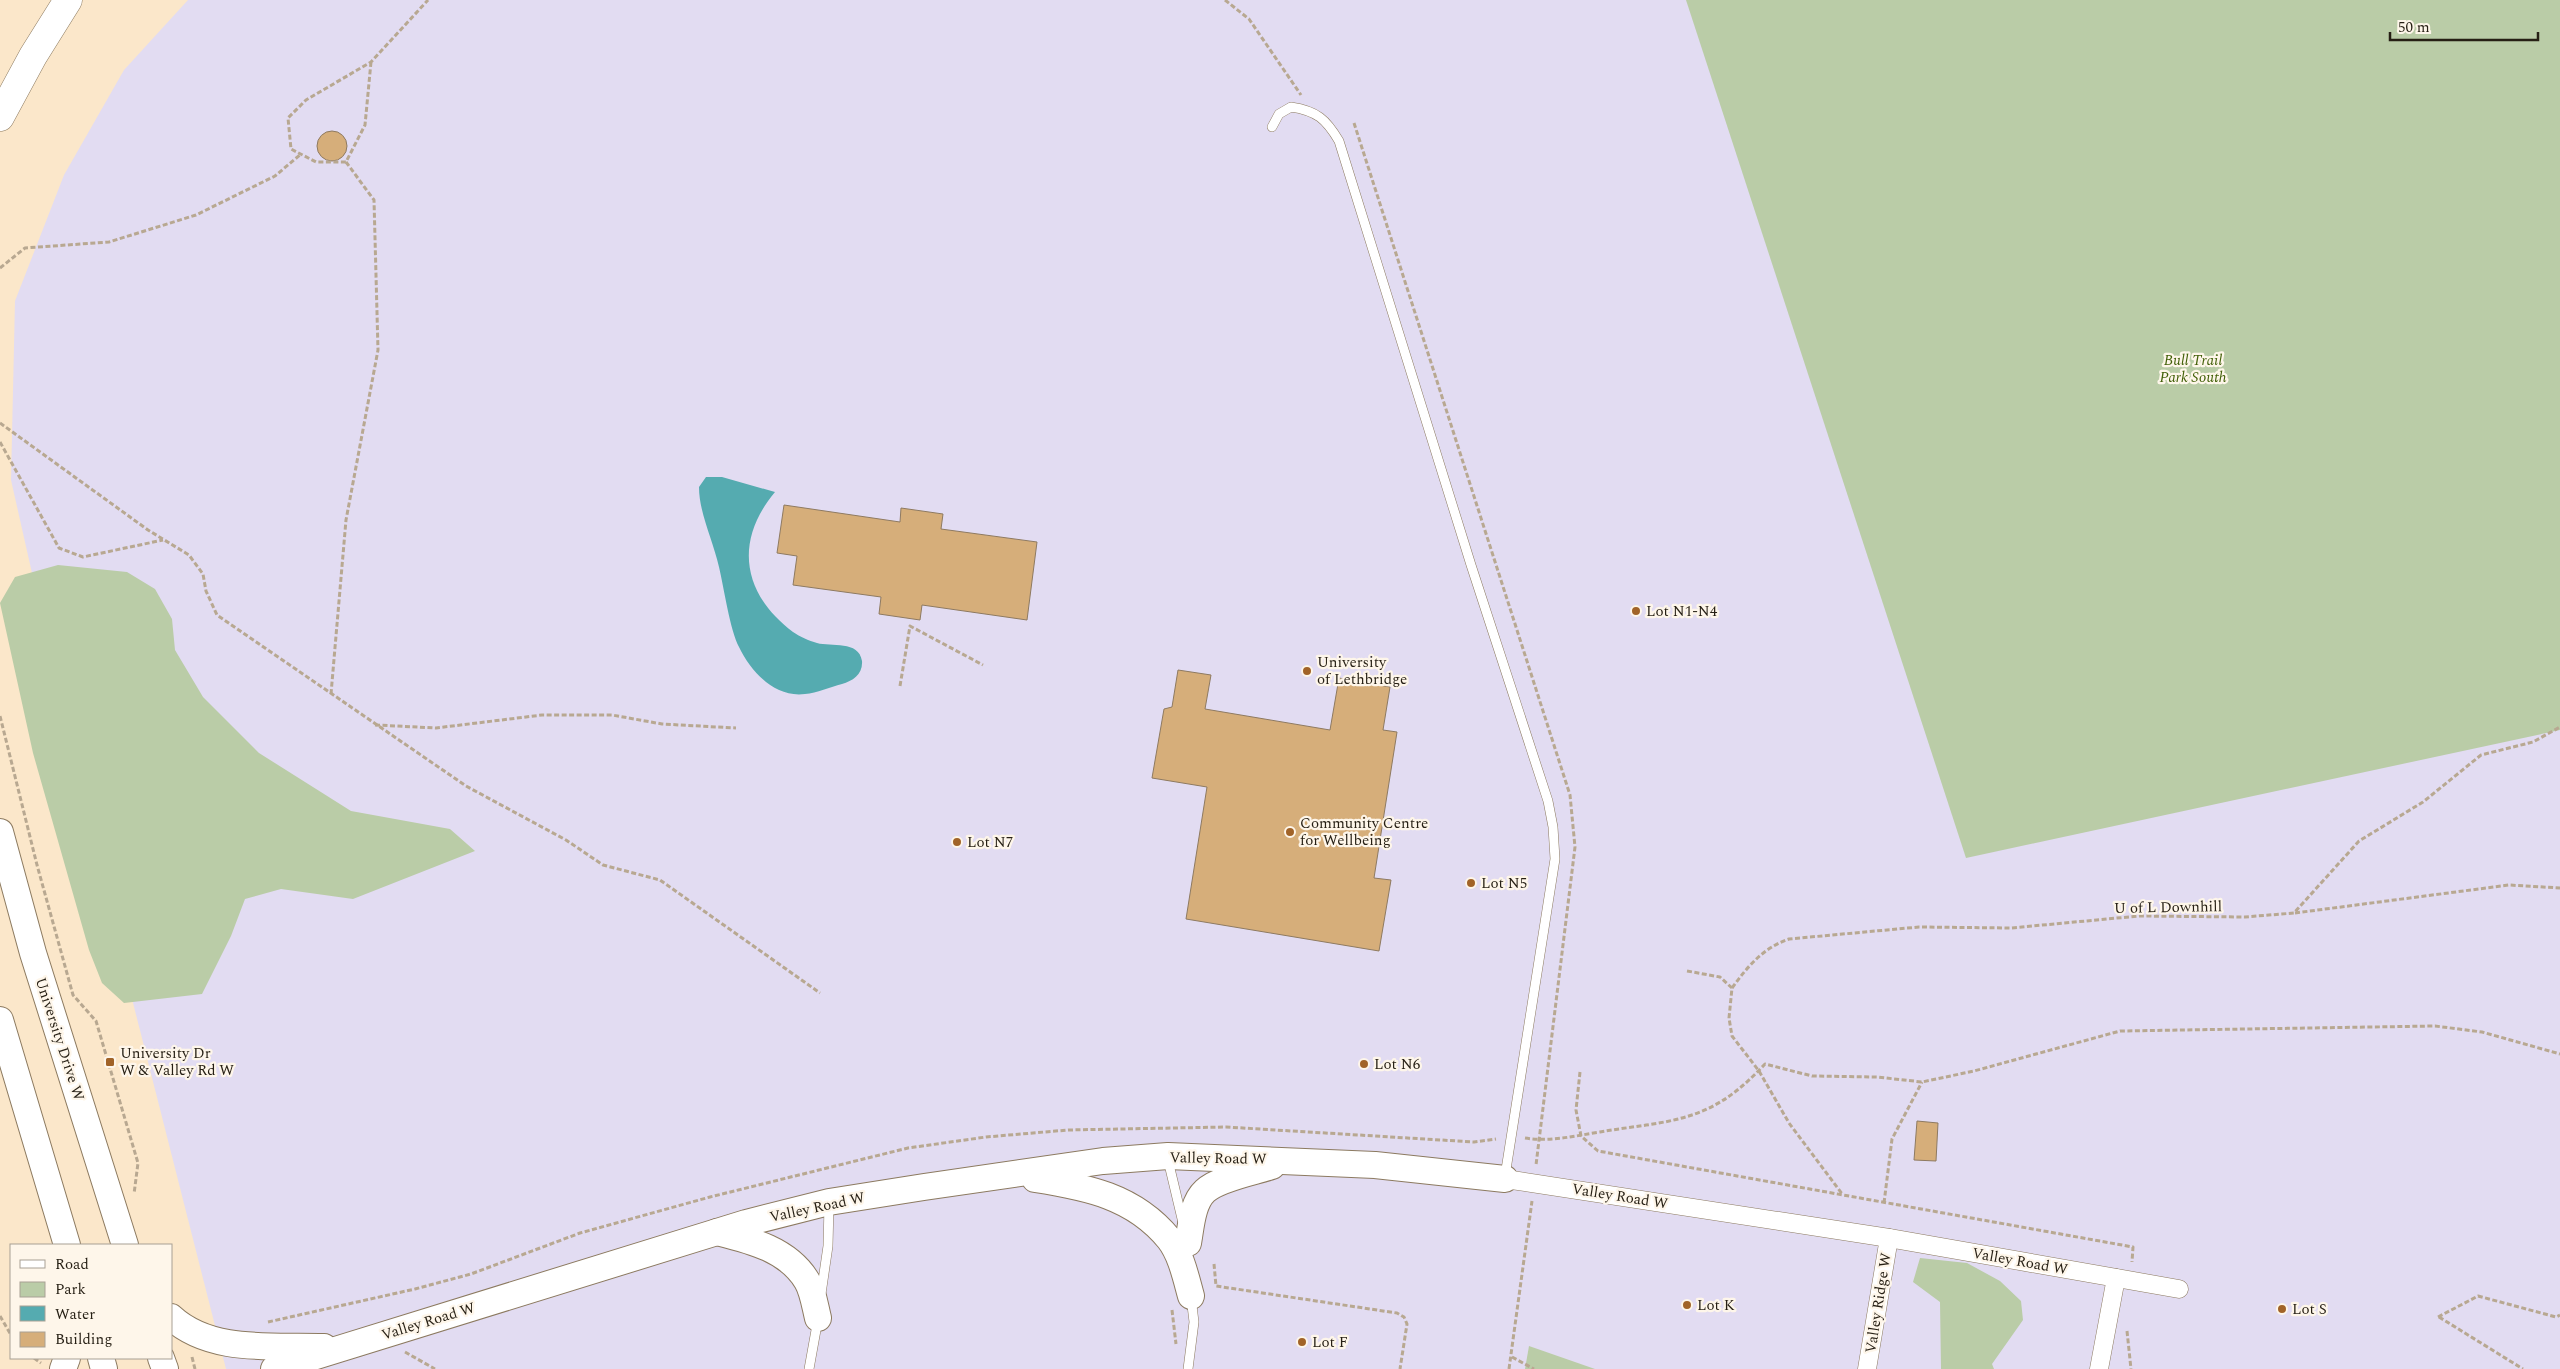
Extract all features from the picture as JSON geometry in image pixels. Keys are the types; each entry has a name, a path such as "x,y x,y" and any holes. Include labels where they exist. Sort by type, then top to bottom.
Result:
{"highway":[{"path":"0,117 23,72 68,0"},
{"path":"0,100 23,72"}],"street":[{"name":"University Drive W","path":"0,832 33,954 125,1244"},
{"path":"0,1020 66,1242"},
{"name":"Valley Road W","path":"274,1369 717,1232 829,1202 1103,1161 1168,1156 1375,1165 1505,1179 1889,1238 2179,1289"},
{"path":"1188,1243 1196,1207 1205,1191 1228,1180 1293,1160"},
{"path":"1009,1175 1090,1188 1115,1197 1134,1209 1170,1240 1181,1263 1181,1299"},
{"path":"717,1232 754,1241 780,1254 795,1266 808,1282 818,1318"},
{"name":"Valley Ridge W","path":"1867,1369 1889,1238"},
{"path":"2099,1369 2116,1278"},
{"path":"172,1318 198,1335 221,1343 344,1347"},
{"path":"309,1369 344,1347"}],"lane":[{"path":"1272,127 1279,114 1291,107 1311,110 1330,125 1339,141 1471,565 1548,801 1553,827 1555,859 1505,1179"},
{"path":"1168,1156 1188,1243 1181,1299 1194,1322 1188,1369"},
{"path":"809,1369 828,1246 829,1202"}],"path":[{"path":"346,162 316,162 291,149 288,118 306,100 371,62 428,0"},
{"path":"1225,0 1249,19 1311,110"},
{"path":"346,162 364,125 371,62"},
{"path":"1354,123 1570,795 1575,847 1512,1358 1509,1369"},
{"path":"0,268 25,248 109,242 196,215 275,176 301,154"},
{"path":"331,694 346,520 378,350 374,200 346,162"},
{"path":"0,424 163,540 189,555 203,574 206,591 217,615 375,725 466,786 566,840 603,865 660,880 820,993"},
{"path":"0,442 59,548 83,556 163,540"},
{"path":"900,686 910,626 983,665"},
{"path":"375,725 436,728 542,715 612,715 662,724 736,728"},
{"path":"0,716 37,865 74,995 96,1021 138,1163 134,1195 137,1204"},
{"path":"2294,913 2360,842 2423,802 2481,755 2533,742 2560,727"},
{"name":"U of L Downhill","path":"1732,988 1750,964 1773,945 1789,939 1919,927 2011,928 2139,916 2245,917 2294,913 2509,885 2560,888"},
{"path":"1687,971 1720,977 1732,988 1729,1018 1732,1036 1759,1071 1789,1123 1844,1195"},
{"path":"1512,1136 1539,1140 1581,1136 1675,1120 1714,1106 1744,1086 1765,1064 1812,1076 1877,1076 1922,1082 1974,1071 2120,1031 2435,1026 2482,1032 2560,1054"},
{"path":"1580,1072 1576,1110 1581,1136 1598,1151 2134,1248"},
{"path":"1884,1203 1892,1139 1922,1082"},
{"path":"1214,1264 1216,1286 1397,1313 1404,1317 1407,1324 1400,1369"},
{"path":"2523,1369 2438,1317 2478,1296 2556,1317 2560,1315"},
{"path":"1175,1353 1181,1299"},
{"path":"0,1316 10,1333"},
{"path":"405,1352 435,1369"},
{"path":"1512,1358 1534,1369"}],"shaded area":[{"name":"University of Lethbridge","path":"188,0 1990,0 2560,298 2560,1369 226,1369 97,861 11,480 15,301 64,175 124,70"}],"green space":[{"name":"Bull Trail Park South","path":"1686,0 2560,0 2560,730 1966,858"},
{"path":"58,565 127,572 155,589 172,619 175,650 203,697 259,753 351,811 450,829 475,851 353,899 281,889 245,899 231,936 202,994 124,1003 102,983 89,950 33,753 0,603 15,577"},
{"path":"1920,1258 1967,1263 2000,1281 2021,1301 2023,1320 1992,1364 1994,1369 1941,1369 1940,1302 1913,1282"},
{"path":"1529,1346 1595,1369 1525,1369"}],"water":[{"path":"706,477 722,477 775,492 753,529 749,548 754,584 763,601 776,617 793,632 817,643 850,647 856,650 860,654 862,666 859,673 853,679 846,683 814,692 794,694 774,687 757,674 750,665 736,640 719,567 701,507 699,487"}],"building":[{"path":"332,131 338,132 346,140 346,152 338,160 332,161 326,160 318,152 317,146 318,140 326,132"},
{"path":"784,505 900,522 901,508 943,514 941,529 1037,542 1027,620 922,605 920,620 879,614 881,597 793,585 797,556 777,553"},
{"name":"Community Centre for Wellbeing","path":"1178,670 1211,675 1205,709 1330,730 1339,678 1390,687 1383,730 1397,732 1374,878 1391,880 1379,951 1186,919 1207,787 1152,778 1164,709 1172,707"},
{"path":"1917,1121 1938,1123 1936,1161 1914,1160"}],"place":[{"name":"Lot N1-N4","path":"1636,611"},
{"name":"University of Lethbridge","path":"1307,671"},
{"name":"Community Centre for Wellbeing","path":"1290,832"},
{"name":"Lot N7","path":"957,842"},
{"name":"Lot N5","path":"1471,883"},
{"name":"University Dr W & Valley Rd W","path":"110,1062"},
{"name":"Lot N6","path":"1364,1064"},
{"name":"Lot K","path":"1687,1305"},
{"name":"Lot S","path":"2282,1309"},
{"name":"Lot F","path":"1302,1342"}]}
